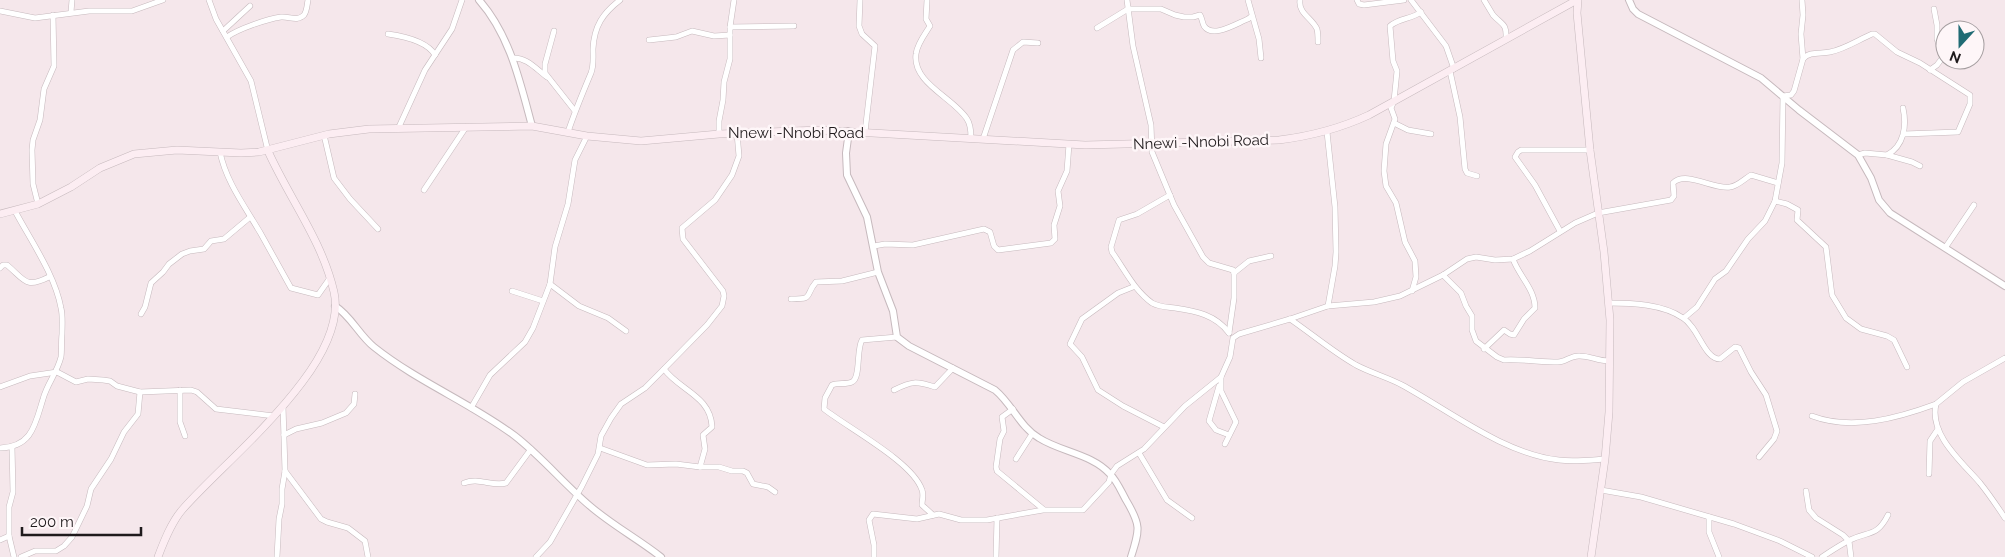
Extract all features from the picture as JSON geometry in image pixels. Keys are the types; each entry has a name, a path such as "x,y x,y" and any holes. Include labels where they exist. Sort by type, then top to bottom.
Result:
{"main road":[{"name":"Nnewi -Nnobi Road","path":"0,214 38,204 71,187 100,168 134,154 177,150 240,153 268,150 351,130 532,126 587,136 641,141 719,134 819,130 1069,144 1152,144 1278,140 1327,132 1362,118 1578,0"},
{"path":"1578,0 1577,13 1590,150 1608,303 1610,395 1605,459 1591,557"},
{"path":"1568,5 1577,13"},
{"path":"158,557 171,527 182,510 248,445 274,416 324,347 332,325 335,306 330,278 319,249 268,150"}],"street":[{"path":"71,12 72,0"},
{"path":"0,10 36,18 71,12 132,11 163,0"},
{"path":"209,0 211,8 251,81 268,150"},
{"path":"227,37 237,30 278,18 296,19 306,10 308,0"},
{"path":"398,129 418,83 452,29 462,0"},
{"path":"479,0 496,23 507,43 532,126"},
{"path":"568,132 591,72 594,39 600,20 604,13 620,0"},
{"path":"719,134 724,82 730,59 730,27 734,0"},
{"path":"860,0 860,26 862,34 875,46 865,132"},
{"path":"927,0 926,19 930,26 916,53 918,68 924,79 960,110 970,127 971,138"},
{"path":"1126,0 1133,46 1152,125 1152,152 1170,195 1206,261 1233,270 1234,273 1234,298 1229,333 1231,344"},
{"path":"1248,0 1259,39 1261,58"},
{"path":"1300,0 1299,4 1302,12 1317,30 1318,42"},
{"path":"1358,0 1359,4 1364,5 1404,0"},
{"path":"1411,0 1446,46 1460,117 1464,169 1467,173 1477,176"},
{"path":"1484,0 1493,14 1504,23 1507,33 1506,39"},
{"path":"1629,0 1633,10 1638,14 1762,78 1818,125 1858,155 1864,164 1879,200 1896,218 2003,283"},
{"path":"1783,96 1791,95 1794,92 1803,60 1800,34 1803,15 1802,0"},
{"path":"223,31 250,6"},
{"path":"1097,28 1128,9 1161,9 1184,17 1200,15 1204,26 1208,30 1216,32 1248,20 1252,16"},
{"path":"1930,70 1943,57 1937,39 1934,9"},
{"path":"1412,290 1416,276 1415,261 1405,242 1396,203 1386,186 1384,171 1386,144 1394,123 1391,108 1394,101 1398,71 1393,62 1390,26 1394,22 1416,16 1421,12"},
{"path":"38,204 32,176 32,150 33,140 40,120 44,89 54,66 52,15"},
{"path":"730,27 794,26"},
{"path":"547,77 545,64 554,31"},
{"path":"649,40 676,37 692,31 714,36 730,35"},
{"path":"388,34 418,43 435,55"},
{"path":"1803,60 1809,54 1831,52 1875,34 1897,52 1970,95 1970,104 1958,132 1904,134"},
{"path":"983,139 1012,50 1024,42 1038,43"},
{"path":"512,58 518,58 532,64 547,77 575,111"},
{"path":"1684,318 1697,307 1715,279 1726,271 1748,239 1765,221 1775,201 1782,163 1783,96"},
{"path":"1886,155 1893,150 1904,134 1905,119 1903,108"},
{"path":"1394,123 1408,130 1431,134"},
{"path":"424,190 466,127"},
{"path":"849,131 846,153 847,174 864,206 878,272 893,312 898,337 909,346 995,390 1013,409 1032,434 1049,444 1101,466 1111,474 1136,517 1138,527 1131,557"},
{"path":"1327,132 1335,200 1336,252 1328,306"},
{"path":"536,557 550,542 577,495 600,448 604,428 621,404 645,388 707,326 723,302 723,291 683,239 682,228 714,200 732,175 739,156 737,133"},
{"path":"324,135 334,178 354,204 378,229"},
{"path":"471,408 490,375 525,342 543,301 550,284 556,247 568,204 575,160 587,136"},
{"path":"874,246 886,244 913,245 984,228 990,232 994,246 1000,250 1054,241 1055,220 1060,206 1058,191 1067,171 1069,144"},
{"path":"1560,231 1536,185 1516,160 1516,154 1521,150 1590,150"},
{"path":"220,152 223,168 249,218 260,232 291,288 318,295 330,278"},
{"path":"1858,155 1865,153 1886,155 1920,166"},
{"path":"1229,435 1216,430 1209,421 1221,377 1230,356 1233,338 1239,334 1328,306 1374,302 1400,296 1443,275 1467,259 1476,257 1495,260 1513,259 1530,251 1560,231 1598,213 1671,200 1674,196 1673,184 1675,181 1683,178 1706,182 1720,188 1737,185 1751,176 1778,183"},
{"path":"1170,195 1137,214 1119,220 1111,248 1112,252 1131,280 1133,287 1158,306 1202,313 1208,318 1215,319 1229,333"},
{"path":"1775,201 1796,208 1798,210 1797,220 1826,247 1832,295 1846,318 1861,329 1887,336 1894,340 1907,367"},
{"path":"1945,248 1974,204"},
{"path":"0,448 12,448 22,443 33,429 39,416 43,398 56,372 61,355 62,309 49,277 15,211"},
{"path":"141,314 145,307 151,284 169,264 190,250 204,249 211,241 224,239 249,218"},
{"path":"1234,273 1249,261 1271,256"},
{"path":"1484,349 1504,330 1514,335 1535,308 1531,292 1513,259"},
{"path":"0,268 4,264 7,265 20,278 29,283 40,282 49,277"},
{"path":"791,299 805,299 808,297 816,282 842,281 878,272"},
{"path":"1443,275 1461,293 1472,316 1473,337 1484,349 1504,360 1560,362 1570,356 1578,355 1609,361"},
{"path":"550,284 579,306 608,318 626,331"},
{"path":"1133,287 1118,293 1082,319 1078,323 1070,344 1082,357 1098,390 1123,406 1164,427"},
{"path":"512,291 543,301"},
{"path":"1608,303 1648,305 1684,318 1700,336 1707,353 1714,359 1720,359 1735,347 1739,348 1751,372 1766,395 1777,431 1774,439 1758,457"},
{"path":"335,306 342,310 362,336 374,346 418,377 514,435 531,449 577,495 610,522 661,557"},
{"path":"1290,319 1354,363 1400,384 1468,424 1522,451 1560,460 1605,459"},
{"path":"898,337 862,340 858,351 859,361 854,380 851,383 832,384 825,398 824,409 889,455 912,474 922,490 922,505 933,515"},
{"path":"1812,416 1836,423 1865,422 1885,419 1936,404 1964,382 2005,358"},
{"path":"894,390 912,382 935,387 953,368"},
{"path":"664,369 697,396 710,417 712,426 703,435 705,449 700,467"},
{"path":"0,387 30,376 56,372 76,382 88,379 110,381 117,386 140,392 180,390 197,392 216,409 274,416"},
{"path":"874,557 874,545 869,520 871,516 884,515 917,519 933,515 944,515 961,520 997,518 1043,510 1083,510 1109,482 1111,474 1117,466 1139,453 1185,406 1221,377"},
{"path":"1220,384 1225,402 1236,422 1225,444"},
{"path":"180,390 180,422 185,436"},
{"path":"21,557 34,550 56,551 64,546 72,537 87,506 91,489 111,459 124,432 138,414 140,392"},
{"path":"284,435 296,429 322,423 346,412 354,404 355,394"},
{"path":"1936,404 1938,429 1945,442 1981,485 2005,518"},
{"path":"277,557 279,519 285,471 282,406"},
{"path":"1013,409 1002,417 1004,431 1000,439 997,471 1043,510"},
{"path":"1929,474 1930,441 1938,429"},
{"path":"1016,459 1032,434"},
{"path":"12,448 13,492 9,507 9,536 14,557"},
{"path":"600,448 644,465 665,463 719,467 732,471 743,471 747,473 753,484 768,487 775,492"},
{"path":"464,483 476,480 502,485 506,483 531,449"},
{"path":"1139,453 1167,500 1192,518"},
{"path":"285,471 321,519 348,528 365,541 368,557"},
{"path":"1600,490 1641,497 1756,531 1812,557"},
{"path":"1806,491 1808,506 1816,518 1849,541 1851,557"},
{"path":"1822,557 1849,541 1876,532 1881,528 1888,515"},
{"path":"1709,517 1709,532 1719,557"},
{"path":"996,557 997,518"},
{"path":"0,540 9,536"}]}
